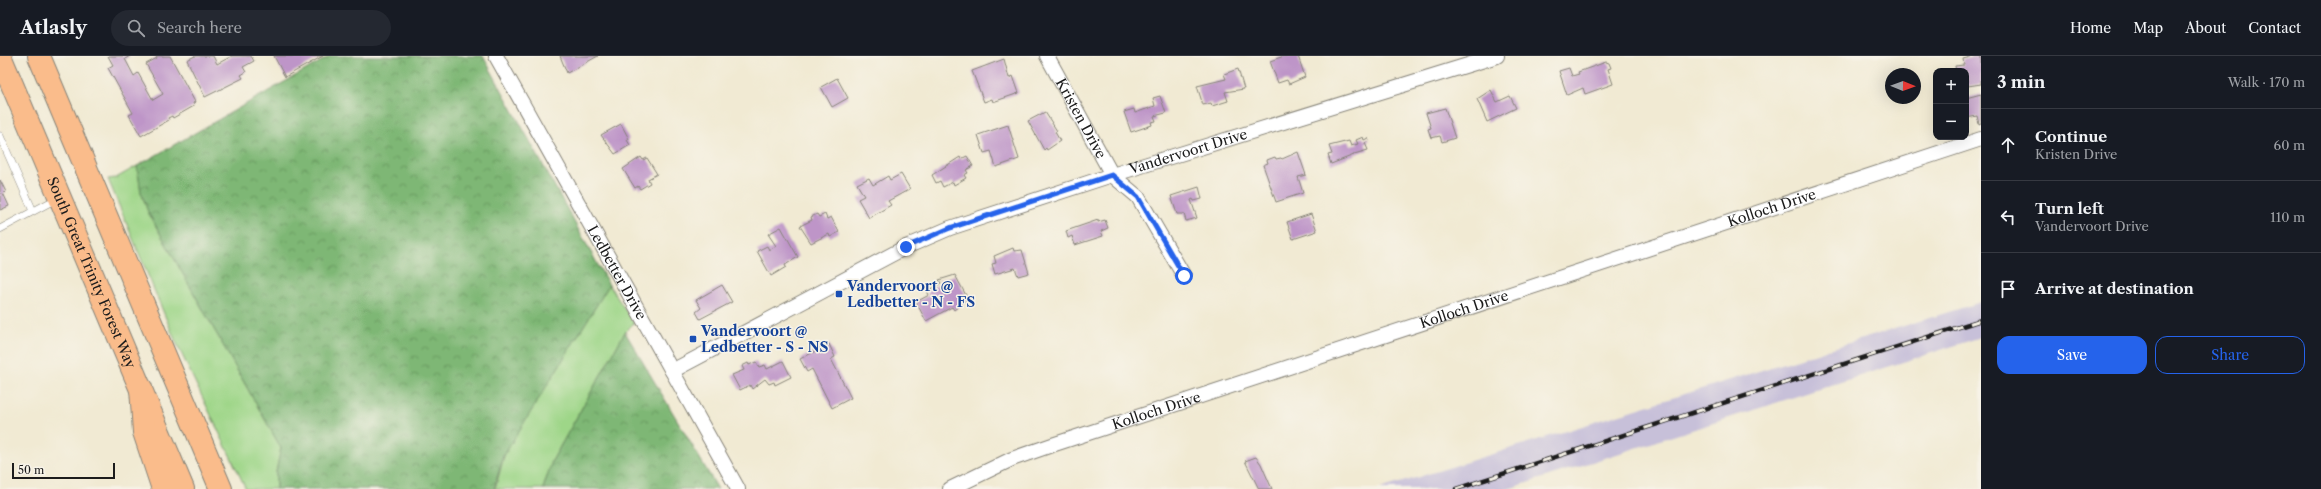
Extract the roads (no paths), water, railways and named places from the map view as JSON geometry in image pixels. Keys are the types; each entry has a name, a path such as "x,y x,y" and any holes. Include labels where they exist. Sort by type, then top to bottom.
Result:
{"main road":[{"name":"South Great Trinity Forest Way","path":"0,56 183,489"},
{"path":"39,56 221,489"},
{"path":"141,388 144,432 163,489"}],"street":[{"name":"Ledbetter Drive","path":"496,56 738,489"},
{"name":"Kristen Drive","path":"1047,56 1112,175 1138,197 1184,276"},
{"name":"Vandervoort Drive","path":"672,371 906,247 950,228 1477,59 1497,56"},
{"name":"Kolloch Drive","path":"950,489 1012,459 1052,445 1981,139"}],"lane":[{"path":"0,136 33,211"},
{"path":"0,229 60,197"}],"railway":[{"path":"1456,489 1981,320"}],"place":[{"name":"Vandervoort @ Ledbetter - N - FS","path":"839,294"},
{"name":"Vandervoort @ Ledbetter - S - NS","path":"693,339"}]}
